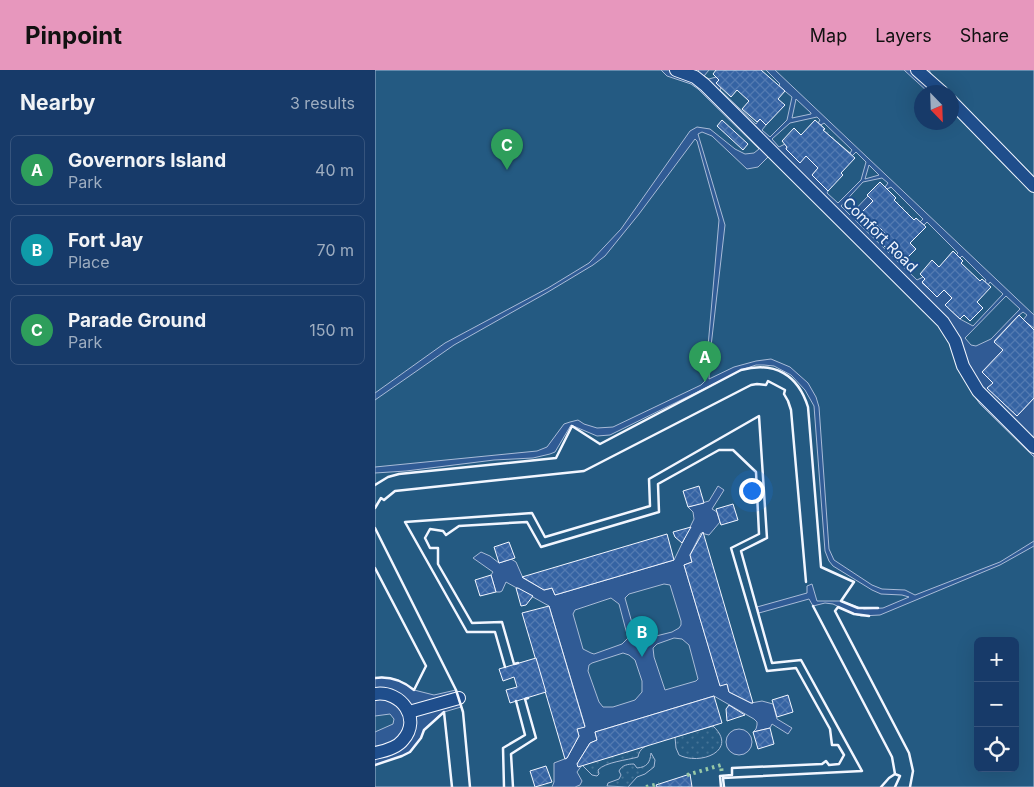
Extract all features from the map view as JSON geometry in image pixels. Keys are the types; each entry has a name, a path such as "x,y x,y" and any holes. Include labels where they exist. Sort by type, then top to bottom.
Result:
{"street":[{"name":"Comfort Road","path":"676,70 695,77 705,85 943,322 955,341 963,366 978,391 1034,447"},
{"path":"917,70 934,85"},
{"path":"959,109 1034,186"},
{"path":"375,694 386,694 397,698 406,706 409,712 409,730 404,740 394,747 375,753"},
{"path":"409,712 459,698"}],"shaded area":[{"path":"375,70 1034,70 1034,787 375,787"},
{"path":"661,70 694,70 697,72 699,70 709,70 704,76 709,79 716,77 719,80 720,90 756,124 760,119 766,125 762,130 770,137 787,120 792,97 780,87 780,84 766,70 775,70 1034,315 1034,328 1023,320 1027,315 1023,312 994,341 1003,350 982,372 993,383 988,388 1017,416 1034,398 1034,457 980,404 959,371 953,350 939,323 869,254 768,157 758,167 747,169 712,136 702,132 698,134 725,225 709,379 734,367 771,359 790,367 808,383 819,407 829,549 834,560 872,585 882,589 905,590 915,595 1000,562 1034,541 1034,546 1000,565 880,615 861,616 833,604 825,603 813,606 809,599 759,613 757,607 807,593 807,586 812,584 817,601 841,601 864,609 883,608 909,597 881,594 872,590 833,566 829,561 825,551 814,406 805,390 791,375 774,366 756,365 744,369 610,435 597,436 571,425 555,452 550,454 533,458 494,460 375,473 375,467 537,451 547,447 564,424 578,420 597,428 613,427 701,385 705,381 719,220 695,139 605,256 548,292 454,345 375,400 375,393 445,343 548,288 589,263 621,229 690,131 697,127 710,129 735,149 745,154 754,153 759,149 698,89 691,84 667,76","holes":["796,99 811,113 811,114 792,118","817,117 820,120 818,123 821,125 824,123 852,150 850,153 852,156 856,152 866,162 861,180 838,203 812,175 818,168 806,156 799,162 786,149 785,144 779,147 772,139 790,123","869,165 879,175 865,179","882,178 888,183 885,187 887,189 891,187 923,219 920,222 924,225 927,222 958,253 956,255 960,258 962,256 986,280 985,282 988,285 990,282 1003,294 973,326 960,319 945,305 952,298 944,290 937,296 922,283 925,279 923,277 917,280 855,220 873,201 868,196 850,215 841,206 863,182","1006,296 1020,309 991,339 976,346 971,345 965,338"]},
{"path":"904,70 929,70 932,76 942,85 920,85"},
{"path":"824,122 853,150 850,153 823,130 821,125"},
{"path":"891,187 923,219 920,222 916,218 914,220 894,200 896,198 887,189"},
{"path":"718,486 724,490 712,509 717,512 720,522 709,535 701,533 690,555 692,562 684,565 720,685 727,684 729,692 751,703 762,701 773,704 777,719 792,728 788,734 772,724 770,728 753,732 757,725 754,719 714,696 595,732 597,740 590,743 577,764 582,765 577,772 582,781 580,785 575,787 552,787 554,782 554,763 567,758 579,736 577,729 585,726 549,606 506,582 502,591 496,592 491,575 493,572 473,558 481,552 499,563 511,559 516,562 523,578 544,590 552,588 555,595 674,560 694,519 693,512 688,507 709,501","holes":["664,584 670,585 681,625 672,632 644,639 636,637 625,598 629,594","611,598 619,604 628,638 622,644 594,654 583,649 573,614 575,610","674,638 682,639 689,645 698,679 665,690 654,657 653,648 657,644","623,653 629,655 635,660 642,681 642,692 635,700 613,707 603,707 599,702 588,671 589,665"]},
{"path":"382,677 399,680 414,690 434,695 456,690 461,707 444,712 437,717 424,730 421,738 410,752 375,765 375,732 393,724 394,719 390,714 375,716 375,678"},
{"path":"713,726 720,735 722,742 714,754 697,758 679,755 675,737"},
{"path":"739,729 748,733 752,742 748,751 739,755 730,751 726,742 730,733"},
{"path":"648,745 641,750 638,757 601,767 598,770 599,774 597,776 592,775 582,765"},
{"path":"651,753 655,760 654,767 637,777 628,787 607,786 608,783 619,779 621,775 619,771 623,766 634,764 637,768 646,765 649,762"}],"building":[{"path":"716,70 761,70 785,91 778,99 785,105 766,125 760,119 757,122 742,109 749,101 737,90 731,97 716,83 719,80 713,74"},
{"path":"722,120 748,144 743,150 717,126"},
{"path":"815,120 825,129 823,130 855,158 828,191 812,175 818,168 806,156 800,163 786,149 787,147 782,141 794,128 801,135"},
{"path":"880,182 896,198 894,200 914,220 916,218 926,227 910,243 916,249 905,260 899,254 896,257 882,244 889,237 877,225 870,232 856,218 873,201 867,195"},
{"path":"953,251 963,261 961,263 980,281 982,279 991,287 977,302 983,308 970,321 964,315 960,319 945,305 952,298 944,290 937,297 922,282 925,279 920,274 932,260 939,267"},
{"path":"1019,315 1034,330 1034,398 1017,416 987,388 993,383 982,372 1003,350 994,342"},
{"path":"699,486 704,503 688,507 683,491"},
{"path":"733,504 738,520 721,525 716,509"},
{"path":"691,527 682,543 675,537 673,532"},
{"path":"703,532 753,703 729,692 727,684 720,686 684,565 692,562 690,555"},
{"path":"667,534 674,560 555,595 552,588 544,590 522,577"},
{"path":"509,542 515,558 499,563 494,547"},
{"path":"491,575 496,592 480,596 475,580"},
{"path":"516,588 533,596 526,605 521,606"},
{"path":"549,606 585,727 577,729 579,736 565,759 522,613"},
{"path":"536,658 546,692 510,703 506,690 517,687 514,677 503,681 499,669"},
{"path":"788,695 793,712 777,717 772,700"},
{"path":"714,696 722,723 578,767 577,764 590,743 597,740 595,732"},
{"path":"729,705 745,715 727,721 726,709"},
{"path":"770,728 774,744 758,749 753,732"},
{"path":"546,766 552,782 535,787 530,771"},
{"path":"690,774 692,787 657,787 656,785"}],"hedge":[{"path":"687,775 721,765 722,776"},
{"path":"646,787 659,784"}],"wall":[{"path":"375,485 388,477 399,474 556,458 572,426 600,444 741,370 764,367 775,369 783,373 798,386 808,407 821,567 854,582 841,601 858,608 878,608"},
{"path":"375,508 381,498 384,500 395,491 584,471 751,385 766,385 768,381 785,390 784,394 791,410 806,582"},
{"path":"505,667 495,632 467,632 405,522 532,513 545,537 650,506 649,479 759,416 767,538 741,551 772,663 801,660 862,771 723,778 724,787"},
{"path":"518,663 514,664 502,622 472,623 438,564 438,548 430,548 425,538 430,529 443,531 446,535 459,526 527,522 541,547 659,512 658,484 719,450 733,450 756,472 759,534 731,548 767,671 796,668 830,729 832,745 838,745 844,755 839,764 829,765 826,761 822,764 732,768 732,775 720,776 721,787"},
{"path":"375,528 456,690 463,712 470,787"},
{"path":"375,568 426,666 414,690 396,680 375,678"},
{"path":"813,606 892,757 895,774 900,776 895,787"},
{"path":"869,616 854,614 838,607 835,611 909,753 913,771 910,787"},
{"path":"513,787 511,754 536,738 525,699 528,698"},
{"path":"504,787 503,748 525,735 516,701"},
{"path":"375,765 410,752 421,738 424,730 444,712 452,787"},
{"path":"881,787 895,774"}],"place":[{"name":"Parade Ground","path":"507,170"},
{"name":"Governors Island","path":"705,382"},
{"name":"Fort Jay","path":"642,657"}]}
